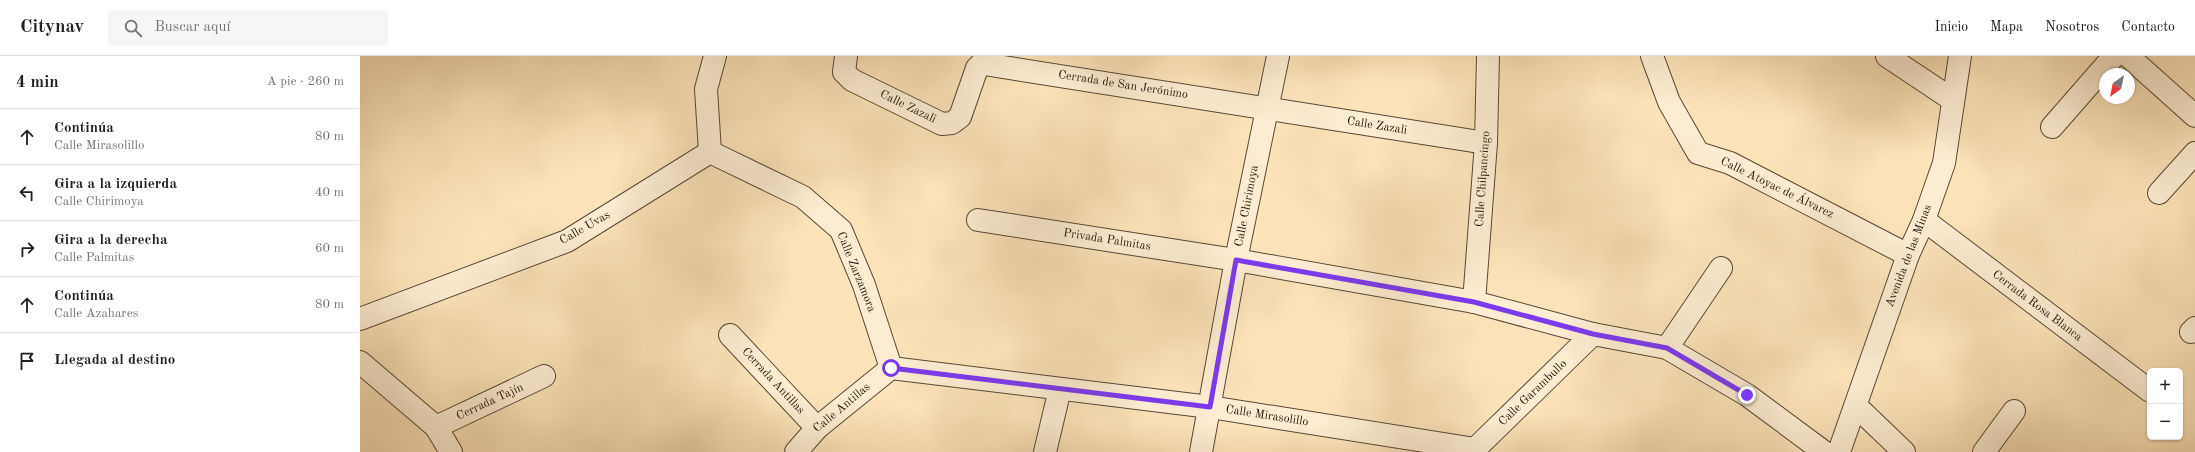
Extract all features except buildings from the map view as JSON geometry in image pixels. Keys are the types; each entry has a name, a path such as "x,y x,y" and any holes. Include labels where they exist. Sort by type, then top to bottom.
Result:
{"street":[{"path":"710,152 706,89 715,56"},
{"name":"Calle Zazali","path":"846,56 844,72 852,80 942,124 952,123 960,117 980,65"},
{"name":"Calle Chirimoya","path":"1202,452 1236,260 1278,56"},
{"name":"Calle Chilpancingo","path":"1474,302 1486,144 1488,56"},
{"name":"Calle Atoyac de Álvarez","path":"1652,56 1669,102 1698,153 1730,162 1908,255"},
{"path":"1888,56 1953,100"},
{"name":"Avenida de las Minas","path":"1839,452 1908,255 1924,220 1944,163 1960,56"},
{"path":"2052,127 2114,56"},
{"path":"2128,56 2195,116"},
{"name":"Cerrada de San Jerónimo","path":"980,65 984,64 1267,108"},
{"name":"Calle Zazali","path":"1267,108 1486,144"},
{"name":"Calle Uvas","path":"360,319 567,241 710,152"},
{"name":"Calle Zarzamora","path":"710,152 803,197 841,230 864,285 891,368"},
{"path":"2159,193 2195,153"},
{"name":"Privada Palmitas","path":"978,220 1236,260 1474,302 1593,334 1667,348 1747,395 1824,452"},
{"name":"Cerrada Rosa Blanca","path":"1924,220 2147,389"},
{"path":"1667,348 1721,268"},
{"name":"Calle Garambullo","path":"1473,451 1593,334"},
{"name":"Cerrada Antillas","path":"730,335 816,428"},
{"path":"360,362 436,427 451,452"},
{"name":"Calle Mirasolillo","path":"891,368 1060,390 1210,407 1473,451"},
{"name":"Calle Antillas","path":"796,452 816,428 891,368"},
{"name":"Cerrada Tajín","path":"436,427 544,376"},
{"path":"1045,452 1060,390"},
{"path":"1856,406 1904,452"},
{"path":"1984,452 2014,411"}],"route":[{"path":"891,368 1060,390 1210,407 1236,260 1474,302 1593,334 1667,348 1747,395"}]}
